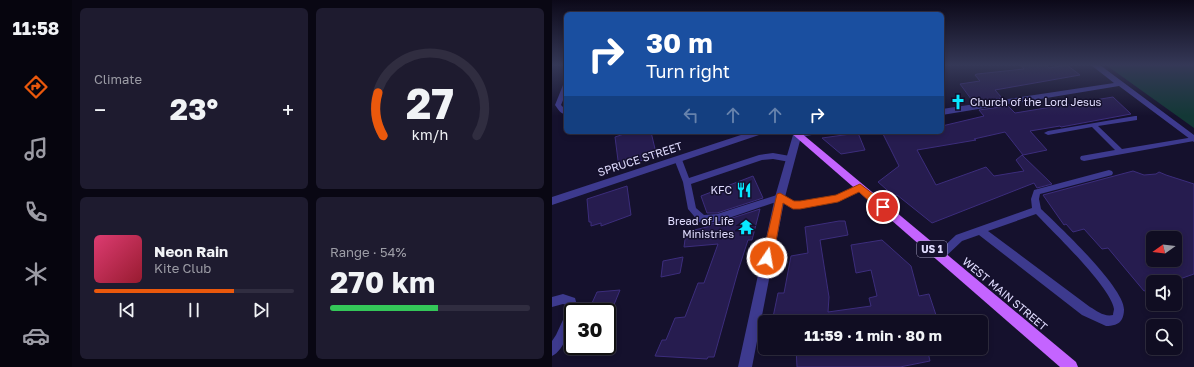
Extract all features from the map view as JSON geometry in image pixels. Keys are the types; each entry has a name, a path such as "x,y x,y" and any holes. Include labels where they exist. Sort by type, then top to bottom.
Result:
{"main road":[{"name":"WEST MAIN STREET","path":"796,134 1071,367"}],"street":[{"path":"1117,82 1194,139"},
{"path":"944,112 1119,84"},
{"name":"SPRUCE STREET","path":"552,201 753,134"},
{"path":"745,367 780,196 795,134"}],"lane":[{"path":"564,91 558,106 564,112"},
{"path":"1048,133 1135,118"},
{"path":"1094,125 1121,152"},
{"path":"1084,158 1194,139"},
{"path":"686,182 762,157 773,156 790,159"},
{"path":"678,159 686,182 692,209 702,219 717,218 780,196 793,205 800,205 838,199 860,188"},
{"path":"980,230 1086,311 1103,320 1111,321 1117,319 1120,314 1120,307 1115,296 1106,283 1071,243 1037,210 1035,199 1037,192 1108,173"},
{"path":"940,256 959,238 1037,210"},
{"path":"552,302 562,299 572,302 573,309 560,339 552,350"}],"green space":[{"path":"1130,82 1194,82 1194,128"}],"building":[{"path":"972,82 1040,82 995,90 1002,98 974,103 960,84"},
{"path":"1113,97 1131,114 1061,127 1030,131 1047,150 1023,155 1005,132 974,139 976,140 917,150 936,185 986,167 994,176 1024,171 1016,160 1022,155 1052,184 1037,188 1034,183 932,223 897,195 894,196 878,182 899,166 883,134 944,134 944,126 984,116 979,110 1008,106 1015,113"},
{"path":"624,134 651,134 656,153 652,157 619,168 615,137"},
{"path":"858,134 865,150 841,154 822,138"},
{"path":"1133,171 1144,175 1156,174 1159,172 1194,184 1194,274 1182,278 1182,275 1146,275 1146,290 1144,291 1108,248 1102,249 1084,229 1073,232 1066,224 1064,225 1043,195"},
{"path":"753,176 763,198 717,213 707,213 701,196"},
{"path":"627,186 631,215 601,226 601,223 591,226 591,222 589,222 587,199"},
{"path":"760,209 752,240 748,240 738,271 714,357 708,357 707,359 655,356 662,340 666,340 675,318 685,317 698,283 704,283 718,244 684,247 686,232 711,226 711,224"},
{"path":"845,221 848,235 820,240 829,297 828,312 871,306 869,298 877,296 871,270 856,273 851,245 882,240 911,266 919,296 929,294 936,315 773,315 778,293 784,293 791,256 808,253 805,227"},
{"path":"683,257 680,273 661,277 663,261"},
{"path":"620,290 615,303 592,303 597,292"},
{"path":"796,355 929,355 930,361 900,367 797,367"}],"place":[{"name":"Church of the Lord Jesus","path":"958,102"},
{"name":"KFC","path":"744,190"},
{"name":"Bread of Life Ministries","path":"746,227"}],"route":[{"path":"767,258 780,196 793,205 800,205 838,199 860,188 883,207"}]}
